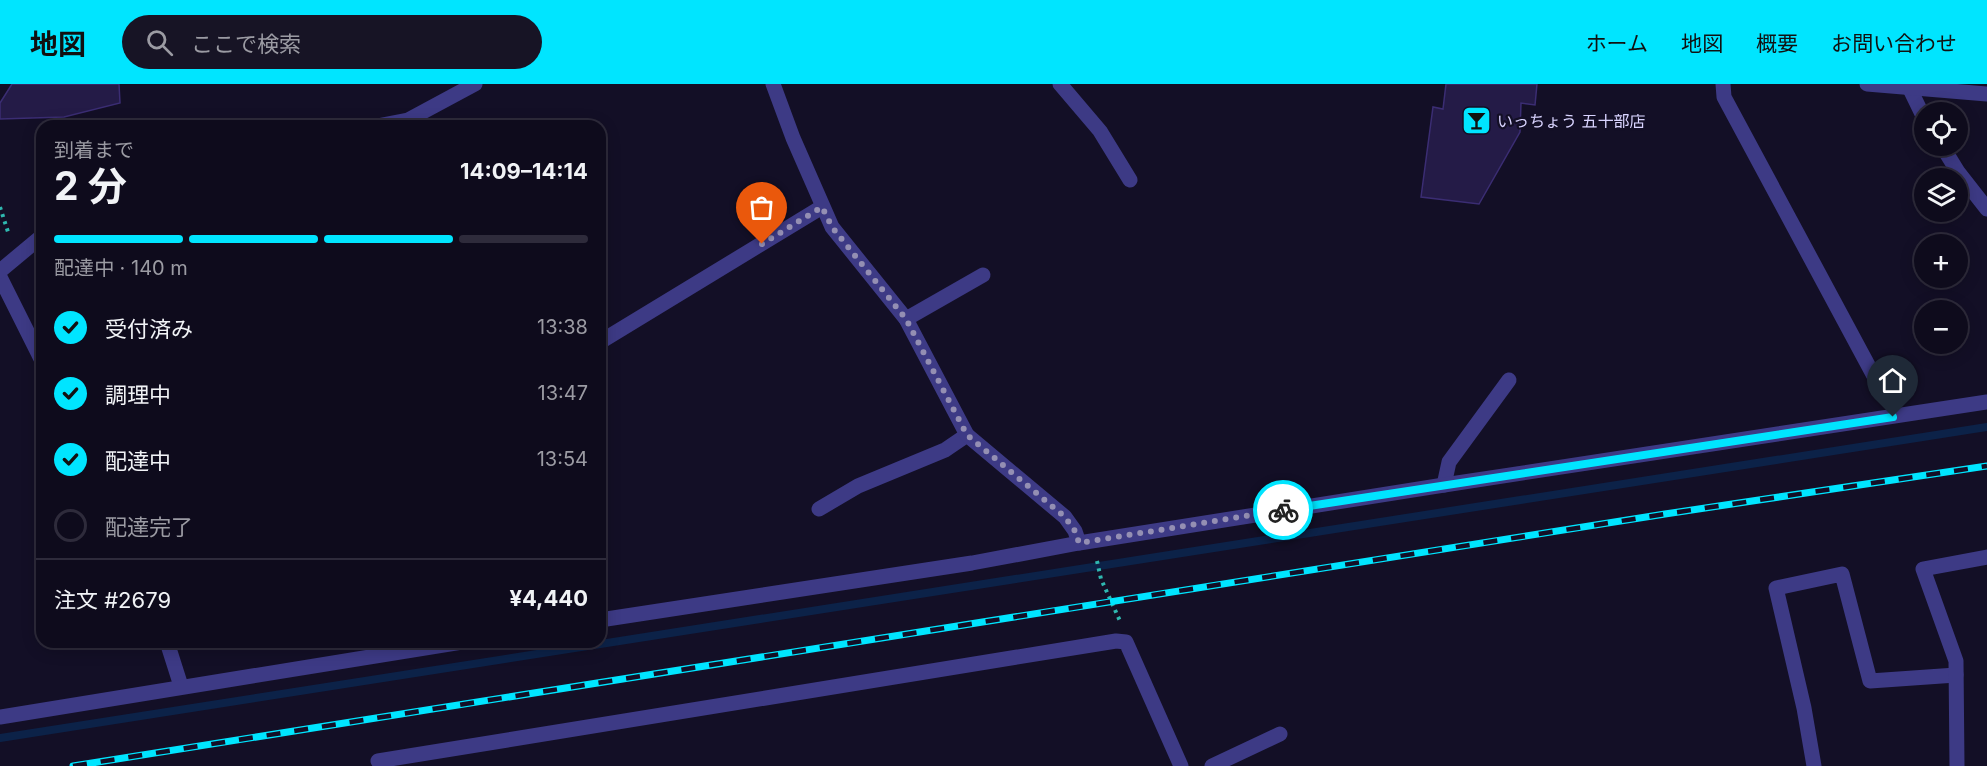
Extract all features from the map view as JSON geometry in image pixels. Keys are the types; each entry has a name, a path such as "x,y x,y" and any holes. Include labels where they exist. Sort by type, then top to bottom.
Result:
{"street":[{"path":"408,120 475,84"},
{"path":"773,84 832,227 906,319 967,435 1065,517 1075,531 1079,543"},
{"path":"1060,84 1101,131 1130,180"},
{"path":"1722,84 1724,97 1875,378"},
{"path":"1867,84 1987,94"},
{"path":"1909,87 1916,102"},
{"path":"1948,156 1987,209"},
{"path":"606,338 822,207"},
{"path":"0,271 36,240"},
{"path":"906,319 983,275"},
{"path":"0,277 36,349"},
{"path":"1444,485 1449,462 1509,380"},
{"path":"606,619 972,563 1079,543 1444,485 1987,402"},
{"path":"819,509 858,486 945,450 967,435"},
{"path":"1957,766 1956,661 1923,569 1987,557"},
{"path":"1814,766 1804,708 1776,588 1842,574 1870,681 1956,675"},
{"path":"378,761 1116,641 1126,642 1181,766"},
{"path":"169,648 181,686"},
{"path":"0,717 424,648"},
{"path":"1212,766 1280,734"}],"path":[{"path":"0,207 18,254"},
{"path":"1101,579 1121,623 1126,642"}],"building":[{"path":"12,84 119,84 120,103 64,117 0,119 0,103"},
{"path":"1446,84 1537,84 1535,105 1521,103 1520,132 1479,204 1421,197 1433,107 1443,109"}],"waterway":[{"path":"606,643 1987,427"},
{"path":"0,738 575,648"}],"railway":[{"path":"73,766 1665,514 1987,466"}],"way so far":[{"path":"762,244 822,207 832,227 906,319 967,435 1065,517 1075,531 1079,543 1283,510"}],"place":[{"name":"いっちょう 五十部店","path":"1476,121"}],"route":[{"path":"1283,510 1893,417"}]}
